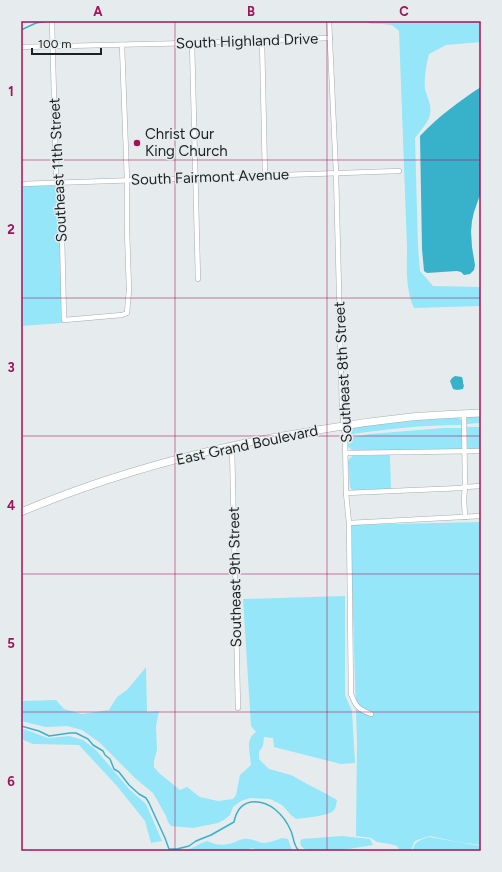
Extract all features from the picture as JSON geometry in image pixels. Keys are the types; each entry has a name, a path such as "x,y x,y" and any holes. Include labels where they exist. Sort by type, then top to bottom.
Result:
{"street":[{"name":"Southeast 11th Street","path":"52,21 56,175 61,191 64,320 122,315 127,313 129,290 126,230 127,180"},
{"name":"Southeast 8th Street","path":"329,21 336,173 342,413 346,453 346,493 349,523 351,694 354,704 371,714"},
{"name":"South Highland Drive","path":"21,47 330,38"},
{"path":"262,40 265,176"},
{"path":"192,43 198,280"},
{"path":"122,45 127,180"},
{"name":"South Fairmont Avenue","path":"21,184 399,171"},
{"name":"East Grand Boulevard","path":"21,512 129,473 174,460 276,436 344,425 410,418 481,413"},
{"path":"464,414 465,517"},
{"name":"Southeast 9th Street","path":"232,446 238,708"},
{"path":"346,453 481,451"},
{"path":"346,493 481,486"},
{"path":"349,523 481,516"}],"shaded area":[{"path":"364,21 481,21 481,42 446,45 429,54 425,89 430,104 430,117 415,138 420,271 433,286 481,287 481,306 414,308 409,293 407,278 399,31 391,25 367,23"},
{"path":"481,87 481,192 474,212 471,231 475,265 474,270 470,274 464,275 457,271 427,273 424,271 422,249 420,136 434,122"},
{"path":"21,186 55,186 58,187 60,192 63,323 21,326"},
{"path":"455,376 462,377 464,385 463,389 453,389 450,381"},
{"path":"481,415 481,423 466,424 468,417"},
{"path":"459,417 462,425 404,428 347,435 348,430 351,428 405,421"},
{"path":"466,427 481,427 481,449 469,449 467,447"},
{"path":"444,428 463,428 461,449 354,451 348,447 348,438 370,434"},
{"path":"390,455 391,489 352,490 350,487 348,461 350,458 353,456"},
{"path":"481,522 481,845 430,836 414,842 411,851 400,851 397,846 377,842 371,838 356,836 357,741 350,525"},
{"path":"345,596 345,695 352,711 355,763 341,764 274,747 273,738 264,737 263,746 259,752 259,759 269,769 291,775 337,800 335,809 330,813 296,819 282,805 270,799 250,798 241,801 233,807 230,815 218,823 193,828 171,826 153,793 136,779 99,742 82,730 67,726 46,727 21,721 21,701 56,700 64,709 82,714 109,710 117,697 128,689 146,667 147,712 159,711 156,726 157,750 154,767 180,790 187,787 200,797 218,801 233,799 236,795 240,775 251,765 249,742 250,738 256,732 251,726 243,599"},
{"path":"21,728 48,738 69,736 83,740 96,750 130,790 146,804 162,841 151,843 145,821 117,786 79,745 33,744 21,739"},
{"path":"342,836 370,839 373,845 337,851 307,851 301,846 300,842 302,839"},
{"path":"429,837 481,846 481,851 413,851 416,843"},
{"path":"282,838 288,839 293,851 259,851 252,848 247,851 183,851 207,841 222,845 242,839 249,839 263,843"}],"waterway":[{"path":"21,30 36,23 47,21"},
{"path":"21,726 39,731 49,736 76,733 88,739 93,745 103,751 110,759 114,769 119,772 129,785 146,798 169,849 189,846 196,841 211,835 234,822 237,812 241,807 247,803 258,802 270,806 280,814 288,825 299,851"},
{"path":"369,851 375,851"}],"place":[{"name":"Christ Our King Church","path":"137,143"}]}
